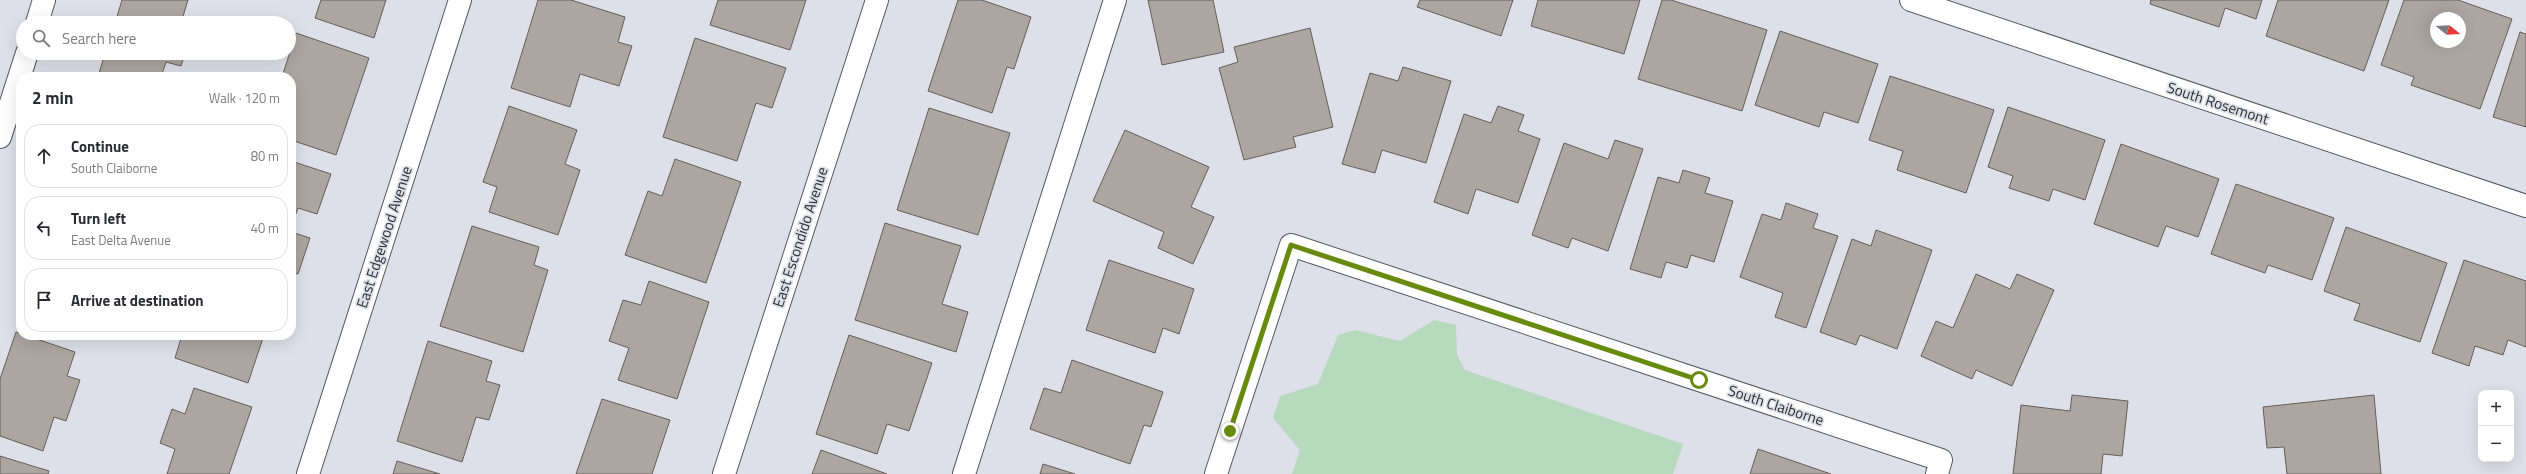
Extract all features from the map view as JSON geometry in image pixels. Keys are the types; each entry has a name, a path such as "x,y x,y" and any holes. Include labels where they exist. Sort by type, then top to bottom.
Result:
{"street":[{"path":"39,16 44,0"},
{"name":"East Edgewood Avenue","path":"308,474 460,0"},
{"name":"East Escondido Avenue","path":"724,474 877,0"},
{"path":"964,474 1115,0"},
{"name":"South Rosemont","path":"1911,0 2526,206"},
{"path":"21,72 25,60"},
{"path":"0,137 16,87"},
{"name":"South Claiborne","path":"1216,474 1291,245 1939,467"}],"green space":[{"path":"1434,320 1456,325 1457,355 1465,370 1683,444 1673,474 1292,474 1300,450 1273,418 1280,396 1318,384 1338,335 1355,330 1400,341"}],"building":[{"path":"122,0 188,0 183,16 117,16"},
{"path":"321,0 386,0 374,38 315,18"},
{"path":"538,0 571,0 625,17 618,42 632,46 619,86 580,74 570,107 511,88"},
{"path":"718,0 806,0 790,50 710,25"},
{"path":"958,0 982,0 1031,17 1014,69 1007,67 992,113 928,91"},
{"path":"1148,0 1213,0 1224,52 1162,65"},
{"path":"1420,0 1513,0 1501,36 1417,7"},
{"path":"1538,0 1640,0 1624,54 1531,26"},
{"path":"1662,0 1671,0 1767,30 1742,111 1638,79"},
{"path":"2151,0 2262,0 2256,19 2225,8 2219,27 2150,4"},
{"path":"2278,0 2389,0 2364,71 2266,36"},
{"path":"2404,0 2458,0 2512,19 2480,109 2411,85 2414,77 2381,65"},
{"path":"1310,28 1333,127 1293,137 1296,147 1244,160 1219,68 1238,62 1234,47"},
{"path":"1780,31 1878,64 1858,123 1824,112 1819,127 1755,105"},
{"path":"2520,32 2526,34 2526,127 2493,117"},
{"path":"296,33 369,58 336,155 296,142 296,72 284,72 287,60 296,60"},
{"path":"695,38 786,68 772,108 756,103 737,161 663,137"},
{"path":"103,60 183,60 181,66 166,62 163,72 99,72"},
{"path":"1403,67 1451,81 1426,163 1382,150 1375,173 1342,164 1370,73 1398,81"},
{"path":"1890,76 1994,110 1966,193 1897,170 1903,151 1869,140"},
{"path":"509,106 577,130 565,164 580,170 558,235 489,212 497,187 483,182"},
{"path":"1498,106 1524,115 1518,131 1540,139 1518,203 1476,189 1468,214 1434,202 1464,114 1491,123"},
{"path":"2008,107 2105,140 2085,200 2053,189 2049,201 2009,188 2013,176 1988,167"},
{"path":"929,108 1010,133 978,235 897,210"},
{"path":"1125,130 1209,167 1191,207 1214,217 1193,264 1158,248 1164,232 1093,201"},
{"path":"1615,140 1643,149 1608,251 1572,238 1568,248 1532,235 1564,143 1608,159"},
{"path":"2121,144 2219,179 2198,237 2166,226 2158,247 2094,224"},
{"path":"675,159 741,182 706,283 625,255 648,191 662,196"},
{"path":"296,163 331,174 317,214 298,208 296,213"},
{"path":"1683,170 1710,178 1705,193 1733,201 1714,262 1691,255 1687,268 1666,262 1661,278 1630,269 1658,177 1679,183"},
{"path":"2236,184 2334,218 2312,280 2268,265 2265,273 2211,254"},
{"path":"1786,203 1818,214 1813,228 1838,236 1806,328 1775,317 1783,293 1740,277 1762,214 1781,220"},
{"path":"885,223 961,246 942,304 968,312 956,352 855,320"},
{"path":"472,226 539,247 534,265 548,270 523,352 440,326"},
{"path":"2346,227 2447,263 2420,342 2354,320 2360,304 2324,291"},
{"path":"1876,230 1932,250 1897,349 1860,335 1856,345 1820,332 1852,239 1871,246"},
{"path":"296,234 310,238 298,274 296,273"},
{"path":"1109,260 1194,289 1179,334 1163,328 1155,353 1086,330"},
{"path":"2464,260 2526,281 2526,347 2508,340 2503,355 2475,346 2469,366 2432,353"},
{"path":"1976,274 2010,289 2017,274 2054,290 2012,386 1976,370 1972,379 1921,356 1936,321 1953,328"},
{"path":"649,281 709,302 677,399 618,380 629,348 609,341 623,300 641,305"},
{"path":"16,332 16,340 40,340 75,352 67,376 80,380 66,421 54,417 43,451 0,436 0,379"},
{"path":"849,335 932,363 909,431 887,424 877,454 816,434"},
{"path":"180,340 262,340 248,383 175,358"},
{"path":"428,341 492,361 486,381 500,385 489,420 476,417 462,462 397,441"},
{"path":"1072,360 1163,392 1151,427 1144,425 1130,464 1030,429 1044,388 1061,393"},
{"path":"194,388 252,407 229,474 167,474 175,449 160,443 172,409 185,414"},
{"path":"2072,395 2128,401 2122,456 2103,454 2101,474 2013,474 2021,405 2070,411"},
{"path":"2374,395 2381,474 2287,474 2284,447 2267,448 2263,407"},
{"path":"602,399 670,420 652,474 576,474"},
{"path":"1758,449 1831,474 1750,474"},
{"path":"821,450 887,474 812,474"},
{"path":"0,456 49,471 48,474 0,474"},
{"path":"397,461 440,474 393,474"},
{"path":"1043,464 1075,474 1040,474"}],"route":[{"path":"1230,431 1291,245 1699,380"}]}
